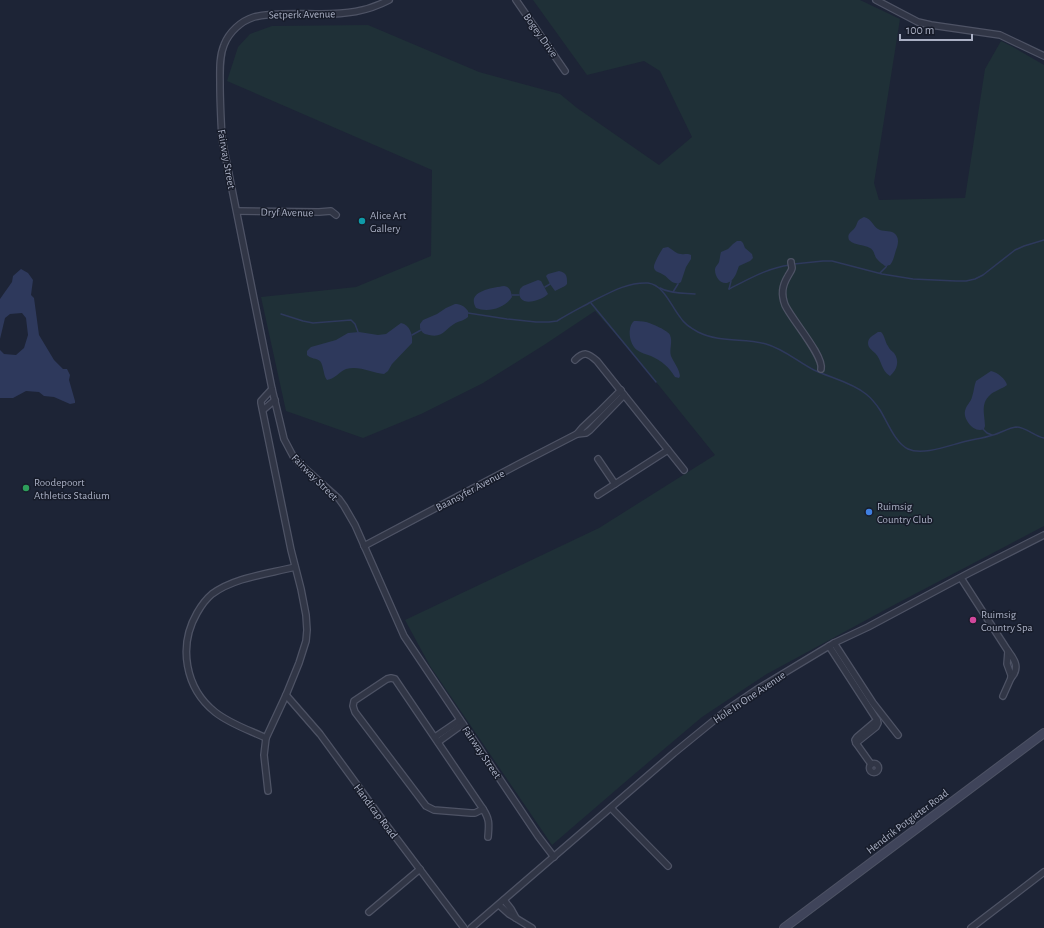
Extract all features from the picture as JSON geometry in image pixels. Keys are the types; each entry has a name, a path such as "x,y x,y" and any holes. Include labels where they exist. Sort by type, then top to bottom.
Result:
{"main road":[{"name":"Hendrik Potgieter Road","path":"784,928 1044,733"}],"street":[{"name":"Setperk Avenue","path":"224,44 240,25 248,19 257,16 272,14 351,13 374,7 389,0"},
{"name":"Bogey Drive","path":"516,0 565,71"},
{"path":"876,0 918,22 1000,35 1044,56"},
{"name":"Fairway Street","path":"224,44 220,65 222,139 272,389 284,439 293,456 342,503 355,525 404,636 538,836 554,857"},
{"name":"Dryf Avenue","path":"237,211 331,211 336,215"},
{"path":"791,262 792,268 784,284 782,292 783,299 786,307 819,356 822,365 821,369"},
{"path":"575,360 580,354 584,354 592,356 597,361 684,470"},
{"path":"268,791 264,755 266,738 299,663 306,641 307,630 306,615 261,401 272,389"},
{"name":"Baansyfer Avenue","path":"364,546 577,434 586,433 622,393"},
{"path":"263,410 275,400"},
{"path":"598,495 668,450"},
{"path":"598,459 615,484"},
{"name":"Hole In One Avenue","path":"471,928 674,753 728,709 762,686 832,645 1044,535"},
{"path":"266,738 224,719 214,712 203,700 194,687 190,677 186,656 187,638 193,620 203,604 211,595 235,581 295,567"},
{"path":"961,578 1008,652 1006,664 1011,678 1004,696"},
{"path":"832,645 878,720 876,727 856,743 871,764"},
{"path":"832,645 898,735"},
{"path":"483,809 471,814 434,810 426,806 355,712 353,708 354,701 387,679 393,679 397,682 483,809 489,820 488,837"},
{"name":"Handicap Road","path":"286,694 320,734 464,928"},
{"path":"436,740 461,722"},
{"path":"611,808 668,866"},
{"path":"369,912 420,869"},
{"path":"971,928 1044,872"},
{"path":"504,900 516,918"},
{"path":"499,905 509,914 532,928"}],"shaded area":[{"name":"Ruimsig Country Club","path":"533,0 860,0 900,19 874,183 879,200 965,198 985,69 1001,41 1044,65 1044,526 765,675 702,717 552,845 430,666 405,620 599,528 715,455 640,362 595,311 483,383 421,414 363,438 286,411 261,297 356,287 431,256 432,170 227,81 238,47 250,34 272,26 368,25 479,72 560,94 577,108 659,165 692,137 660,71 644,61 587,75"}],"water":[{"path":"864,217 869,219 876,228 892,232 896,235 898,241 897,246 890,265 885,266 880,262 870,248 849,240 849,234 858,221"},
{"path":"737,241 741,241 743,243 745,248 752,254 753,258 739,266 732,280 723,283 718,279 715,273 715,267 719,262 721,252 728,249"},
{"path":"668,247 677,253 691,255 691,259 686,267 681,282 678,284 656,271 654,268 663,248"},
{"path":"21,269 28,273 33,280 31,295 34,298 39,335 54,360 63,369 67,369 70,375 69,380 75,403 70,404 54,397 44,396 39,392 26,391 13,398 0,398 0,350 4,354 16,355 24,348 28,335 26,318 22,313 10,314 5,318 0,339 0,299 12,282 13,276"},
{"path":"559,271 566,275 567,284 555,291 546,276"},
{"path":"538,280 541,281 548,294 540,299 529,302 521,299 519,295 520,289 523,286"},
{"path":"504,286 508,287 511,293 512,297 509,301 501,307 491,310 476,308 474,298 477,294 487,289"},
{"path":"455,304 461,305 468,311 468,317 457,322 443,333 434,336 422,332 420,324 423,320"},
{"path":"634,321 642,321 660,327 669,333 671,340 671,356 679,370 679,378 675,377 668,367 662,362 640,352 634,347 630,336 630,327"},
{"path":"401,323 409,328 412,343 384,374 351,368 346,369 327,380 320,361 307,355 307,351 311,347 336,340 348,333 359,332 378,335 386,334"},
{"path":"878,332 881,332 888,347 897,359 896,368 890,376 887,374 877,356 868,345 870,338"},
{"path":"991,371 1001,376 1007,385 987,398 984,406 985,426 984,429 980,430 973,428 967,422 965,411 971,399 976,381"}],"waterway":[{"path":"794,264 832,261 882,274 913,279 966,281 983,275 1015,250 1044,240"},
{"path":"729,289 766,271 790,265"},
{"path":"880,273 887,265"},
{"path":"729,289 731,281"},
{"path":"468,313 536,322 557,321 591,302 625,286 648,283 654,285 663,292 684,322 698,332 715,338 758,342 773,346 808,367 860,390 875,403 895,437 908,449 914,451 929,451 990,436 1016,427 1023,428 1044,438"},
{"path":"545,287 550,284"},
{"path":"673,292 678,284"},
{"path":"660,288 673,292 695,294"},
{"path":"512,295 519,295"},
{"path":"591,303 656,382"},
{"path":"281,314 313,323 351,320 355,324 358,332"},
{"path":"412,335 421,330"},
{"path":"983,429 992,435"}],"place":[{"name":"Alice Art Gallery","path":"362,221"},
{"name":"Roodepoort Athletics Stadium","path":"26,488"},
{"name":"Ruimsig Country Club","path":"869,512"},
{"name":"Ruimsig Country Spa","path":"973,620"}]}
